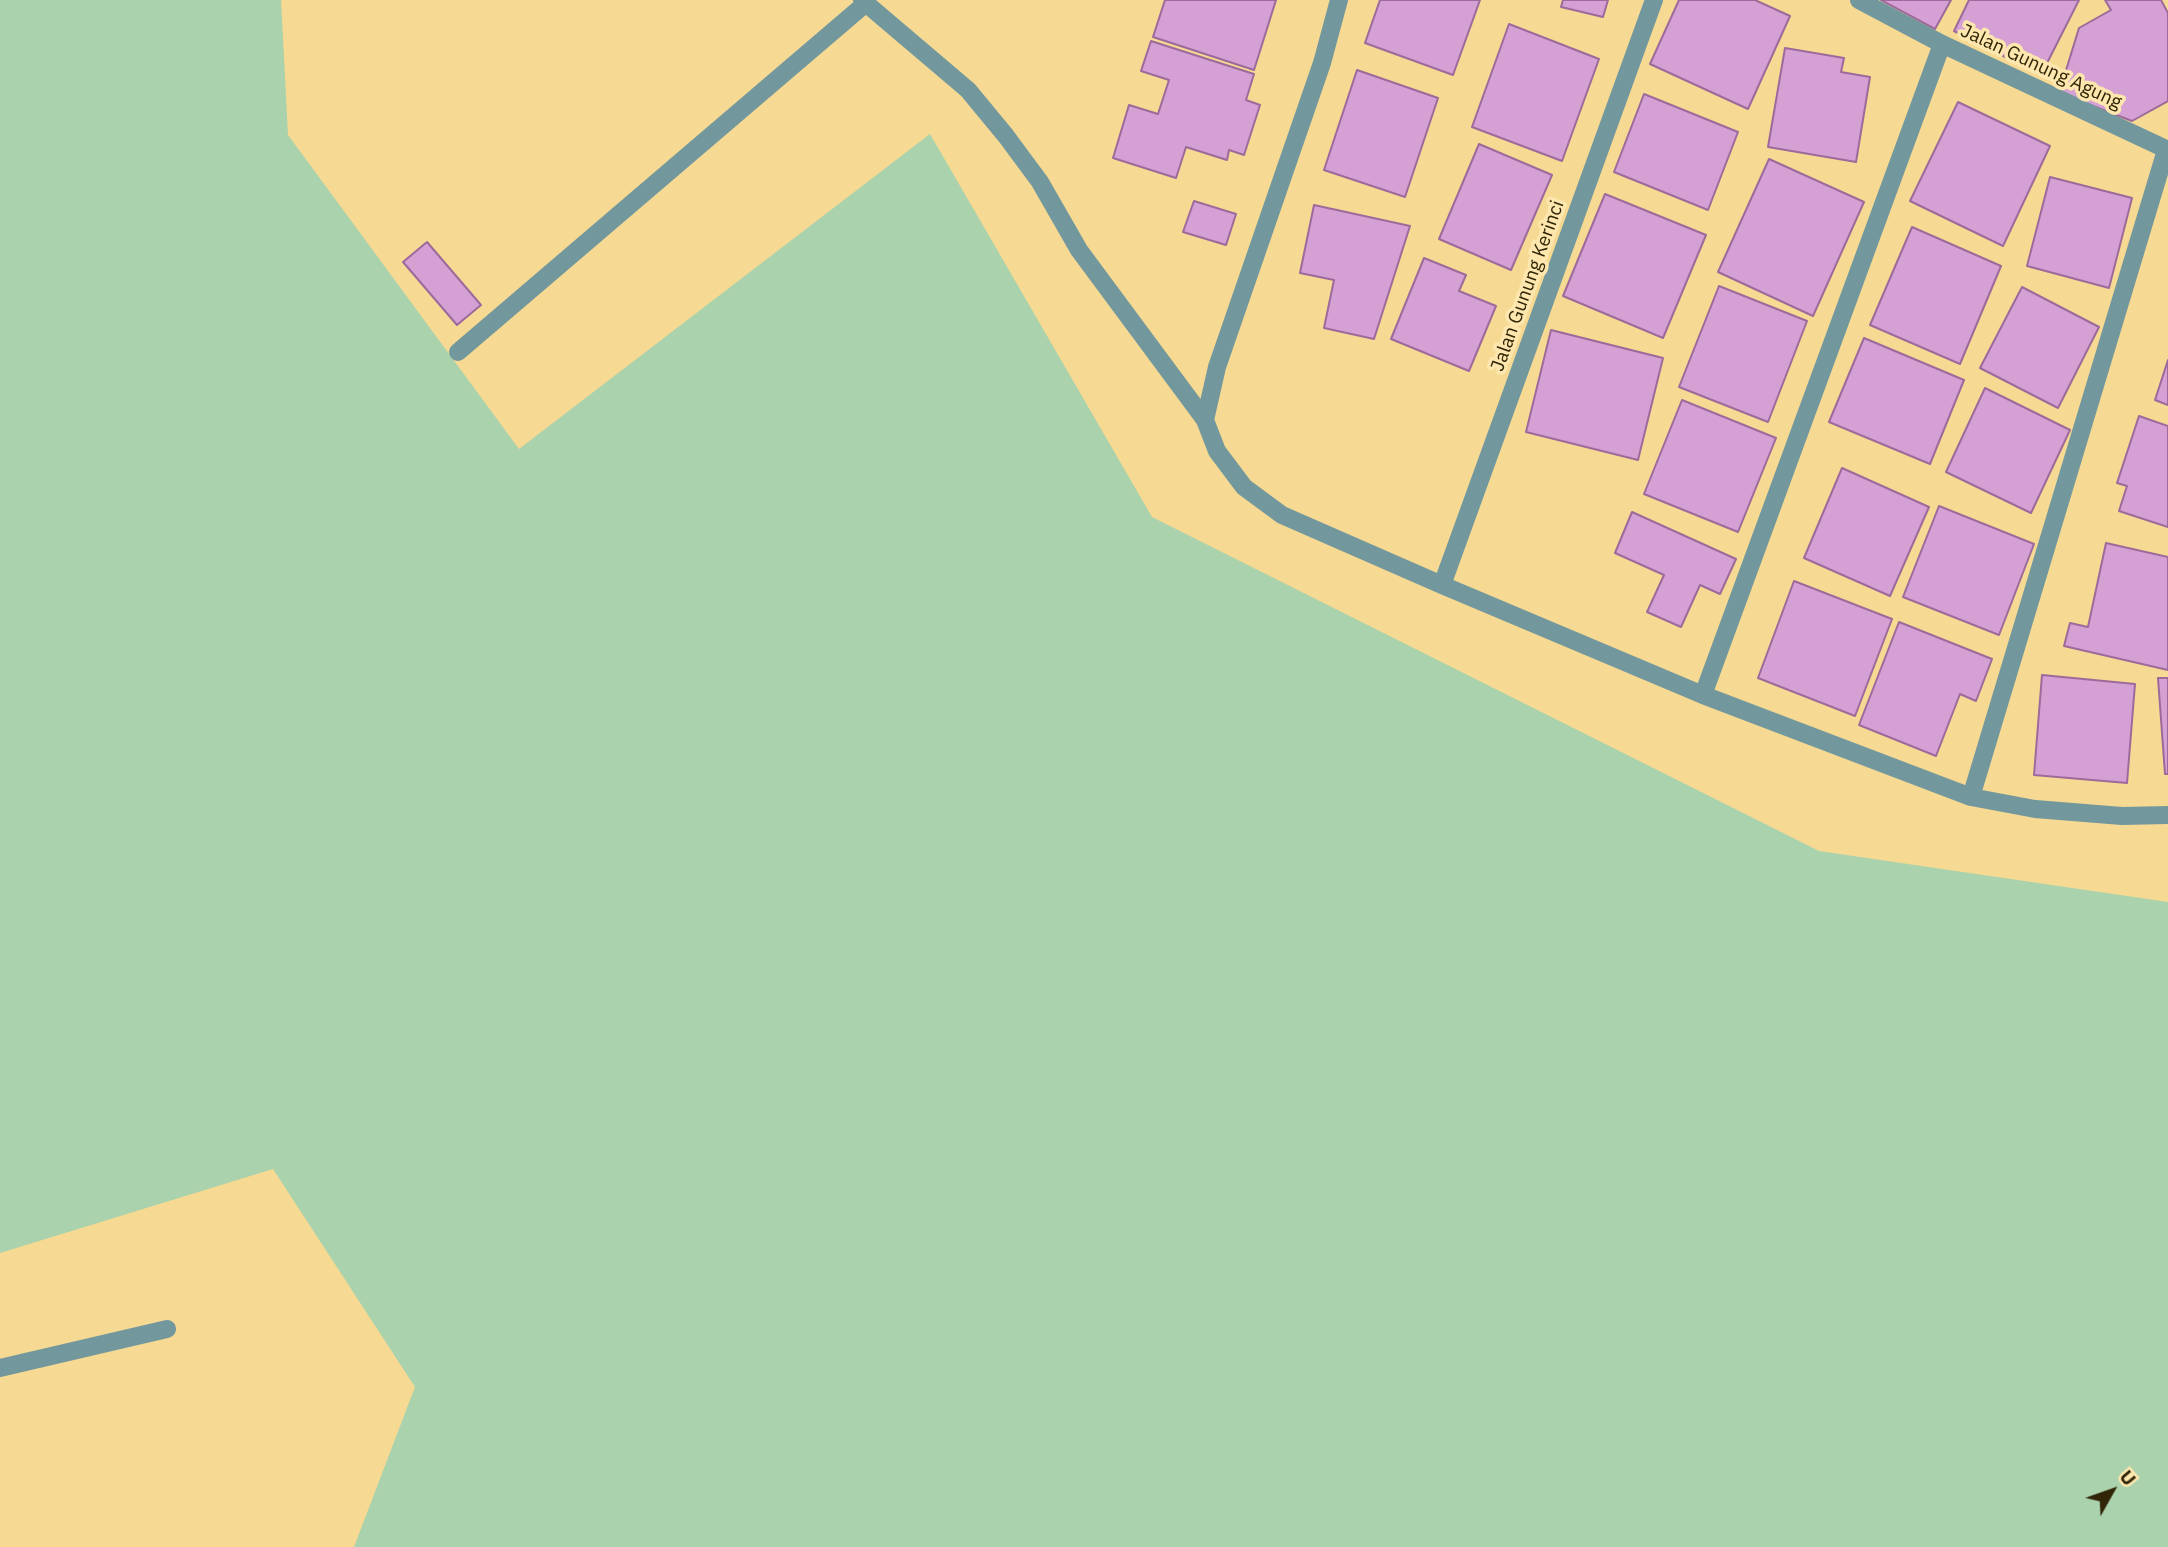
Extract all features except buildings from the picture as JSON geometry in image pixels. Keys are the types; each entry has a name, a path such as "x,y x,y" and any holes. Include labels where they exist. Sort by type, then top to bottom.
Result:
{"street":[{"path":"1205,420 1217,367 1322,63 1339,0"},
{"name":"Jalan Gunung Kerinci","path":"1442,585 1654,0"},
{"name":"Jalan Gunung Agung","path":"1859,0 1942,44 2167,150"},
{"path":"458,352 864,2 968,90 1040,183 1079,250 1205,420 1217,451 1244,487 1282,515 1703,695 1971,797 2035,809 2122,816 2168,815"},
{"path":"1703,695 1942,44"},
{"path":"1971,797 2167,150"},
{"path":"0,1367 167,1329"}],"green space":[{"path":"0,0 281,0 288,135 519,449 930,134 1152,517 1819,851 2168,902 2168,1547 354,1547 415,1387 273,1169 0,1253"}]}
